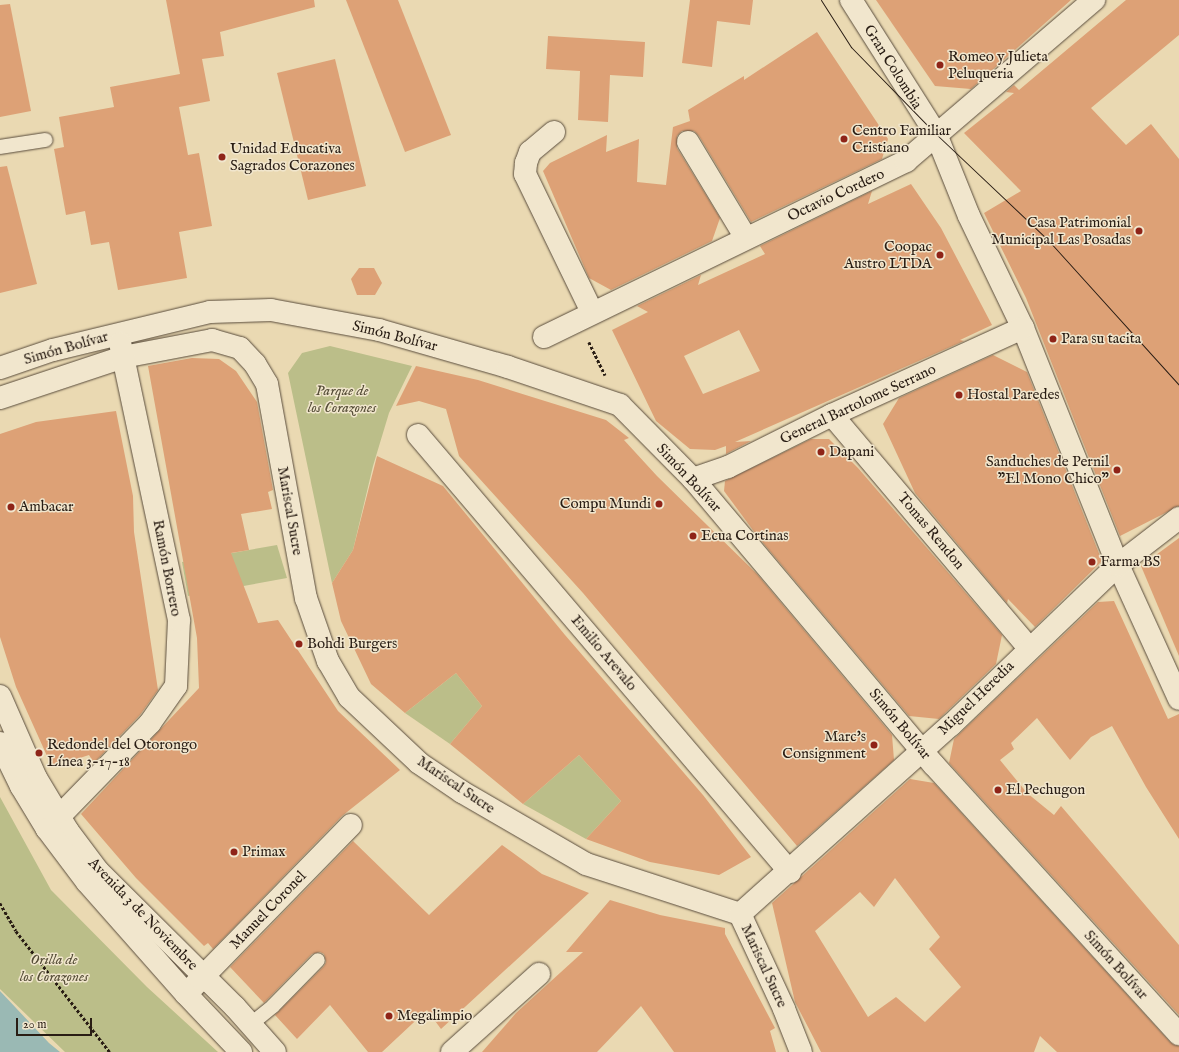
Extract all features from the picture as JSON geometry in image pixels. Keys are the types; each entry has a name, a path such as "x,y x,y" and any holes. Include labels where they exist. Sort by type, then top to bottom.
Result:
{"street":[{"name":"Gran Colombia","path":"851,0 936,134 969,216 1023,328 1118,565 1179,699"},
{"name":"Octavio Cordero","path":"544,337 906,161 1094,0"},
{"path":"554,132 530,152 526,163 526,174 585,316"},
{"path":"688,142 746,238"},
{"name":"Simón Bolívar","path":"0,368 117,333 210,312 271,310 379,330 508,367 620,405 693,479 922,750 1179,1034"},
{"name":"General Bartolome Serrano","path":"693,479 728,467 832,415 1023,328"},
{"name":"Ramón Borrero","path":"53,823 150,723 176,686 179,620 117,333"},
{"name":"Simón Bolívar","path":"0,398 123,357 212,340 240,348 255,364 266,384"},
{"name":"Mariscal Sucre","path":"266,384 306,598 328,662 349,697 419,763 462,792 586,864 740,914 784,1009 801,1052"},
{"name":"Tomas Rendon","path":"832,415 1029,648"},
{"name":"Emilio Arevalo","path":"418,435 790,872"},
{"name":"Miguel Heredia","path":"740,914 790,872 1118,565 1179,518"},
{"name":"Avenida 3 de Noviembre","path":"0,696 36,778 53,823 87,882 186,994 241,1052"},
{"name":"Avenida 3 de Noviembre","path":"0,742 21,786 53,823 98,871 251,1024 275,1052"},
{"name":"Manuel Coronel","path":"186,994 351,825"},
{"path":"452,1052 539,974"}],"lane":[{"path":"0,147 45,140"},
{"path":"251,1024 274,1006 318,960"}],"path":[{"path":"585,316 620,405"},
{"path":"0,903 16,931 110,1052"}],"green space":[{"name":"Parque de los Corazones","path":"330,346 412,366 389,413 373,466 353,550 332,583 288,373 302,353"},
{"path":"277,545 287,578 188,596 182,562"},
{"path":"456,673 482,706 450,744 405,713"},
{"path":"579,755 621,801 586,839 523,804"},
{"name":"Orilla de los Corazones","path":"0,797 51,890 147,987 218,1052 65,1052 0,989"}],"water":[{"path":"0,991 49,1043 60,1052 0,1052"}],"building":[{"path":"166,0 314,0 315,7 220,32 224,56 202,59 210,101 179,107 188,155 199,153 212,226 179,232 187,278 118,290 109,242 91,245 85,211 66,215 54,149 64,147 59,117 114,107 110,87 180,74"},
{"path":"346,0 398,0 451,135 405,152"},
{"path":"690,0 753,0 750,25 717,21 712,67 682,63"},
{"path":"876,0 1071,0 971,89 935,86"},
{"path":"1126,0 1179,0 1179,35 1091,108 1126,145 1151,124 1179,159 1179,506 1120,536 1026,298 984,213 1021,191 964,133 1014,93 1006,92 1014,85 1019,90"},
{"path":"10,4 31,111 0,117 0,5"},
{"path":"817,32 888,139 882,159 751,222 699,136 694,131 682,131 677,136 677,148 720,218 712,241 611,290 589,278 543,171 550,163 607,135 606,152 639,139 637,182 666,185 673,127 690,121 688,110 744,76 744,80"},
{"path":"548,36 645,42 643,77 610,75 608,122 578,120 580,71 546,69"},
{"path":"335,59 366,186 308,200 277,73"},
{"path":"7,166 37,284 0,293 0,167"},
{"path":"911,184 941,228 992,325 960,340 964,341 735,442 751,441 726,454 726,446 715,450 690,449 656,421 612,330 648,312 637,306 701,275 698,285 765,254 760,246 872,191 868,204","holes":["739,330 760,371 703,394 684,356"]},
{"path":"359,268 374,268 382,283 375,295 357,295 351,279"},
{"path":"993,355 1027,372 1102,561 1035,627 1008,599 1007,603 915,493 883,424 899,398"},
{"path":"192,358 219,359 236,371 257,402 273,490 268,492 272,509 241,514 249,550 231,553 258,623 278,620 338,711 400,770 342,816 213,949 208,943 204,946 136,878 81,814 199,688 197,638 148,366"},
{"path":"416,366 478,380 606,420 629,438 624,440 657,476 757,574 892,735 894,760 797,846 583,593 459,456 446,409 419,401 396,406"},
{"path":"116,411 133,496 134,532 158,690 140,715 94,763 89,755 52,767 16,687 0,637 0,434 36,422"},
{"path":"811,439 829,439 858,468 1002,635 996,664 939,719 909,716 758,537 724,491 725,481"},
{"path":"377,456 443,486 565,635 703,795 751,857 719,875 650,862 586,839 621,801 579,755 523,804 450,744 482,706 456,673 405,713 371,684 341,621 332,583 353,550"},
{"path":"1179,538 1179,656 1141,566"},
{"path":"1114,601 1168,719 1179,714 1179,839 1146,787 1112,726 1091,737 1070,760 1037,718 1011,743 1014,749 1000,760 1027,793 1054,815 1061,806 1179,945 1179,1015 949,763 954,739 1098,602"},
{"path":"910,779 934,783 1170,1042 1179,1046 1179,1052 1057,1052 1040,1036 1034,1052 821,1052 795,1002 772,903","holes":["895,878 940,937 929,949 961,987 925,1022 896,997 868,1017 815,931 860,892 874,907"]},
{"path":"353,841 429,915 502,845 542,874 589,893 441,1029 427,1010 382,1052 368,1052 330,1005 297,1039 275,1015 324,966 326,962 324,954 320,952 312,954 264,1003 230,967"},
{"path":"610,900 660,915 725,928 725,934 775,1028 770,1031 776,1052 674,1052 641,1006 597,1052 482,1052 516,1013 583,952 566,952"}],"tram line":[{"path":"821,0 851,47 936,134 1048,240 1179,385"}],"place":[{"name":"Romeo y Julieta Peluqueria","path":"940,65"},
{"name":"Centro Familiar Cristiano","path":"844,139"},
{"name":"Unidad Educativa Sagrados Corazones","path":"222,157"},
{"name":"Casa Patrimonial Municipal Las Posadas","path":"1139,231"},
{"name":"Coopac Austro LTDA","path":"940,255"},
{"name":"Para su tacita","path":"1053,339"},
{"name":"Hostal Paredes","path":"959,395"},
{"name":"Dapani","path":"821,452"},
{"name":"Sanduches de Pernil \"El Mono Chico\"","path":"1117,470"},
{"name":"Compu Mundi","path":"659,504"},
{"name":"Ambacar","path":"11,507"},
{"name":"Ecua Cortinas","path":"693,536"},
{"name":"Farma BS","path":"1092,562"},
{"name":"Bohdi Burgers","path":"299,644"},
{"name":"Marc's Consignment","path":"874,745"},
{"name":"Redondel del Otorongo Línea 3-17-18","path":"39,753"},
{"name":"El Pechugon","path":"998,790"},
{"name":"Primax","path":"234,852"},
{"name":"Megalimpio","path":"389,1016"}]}
